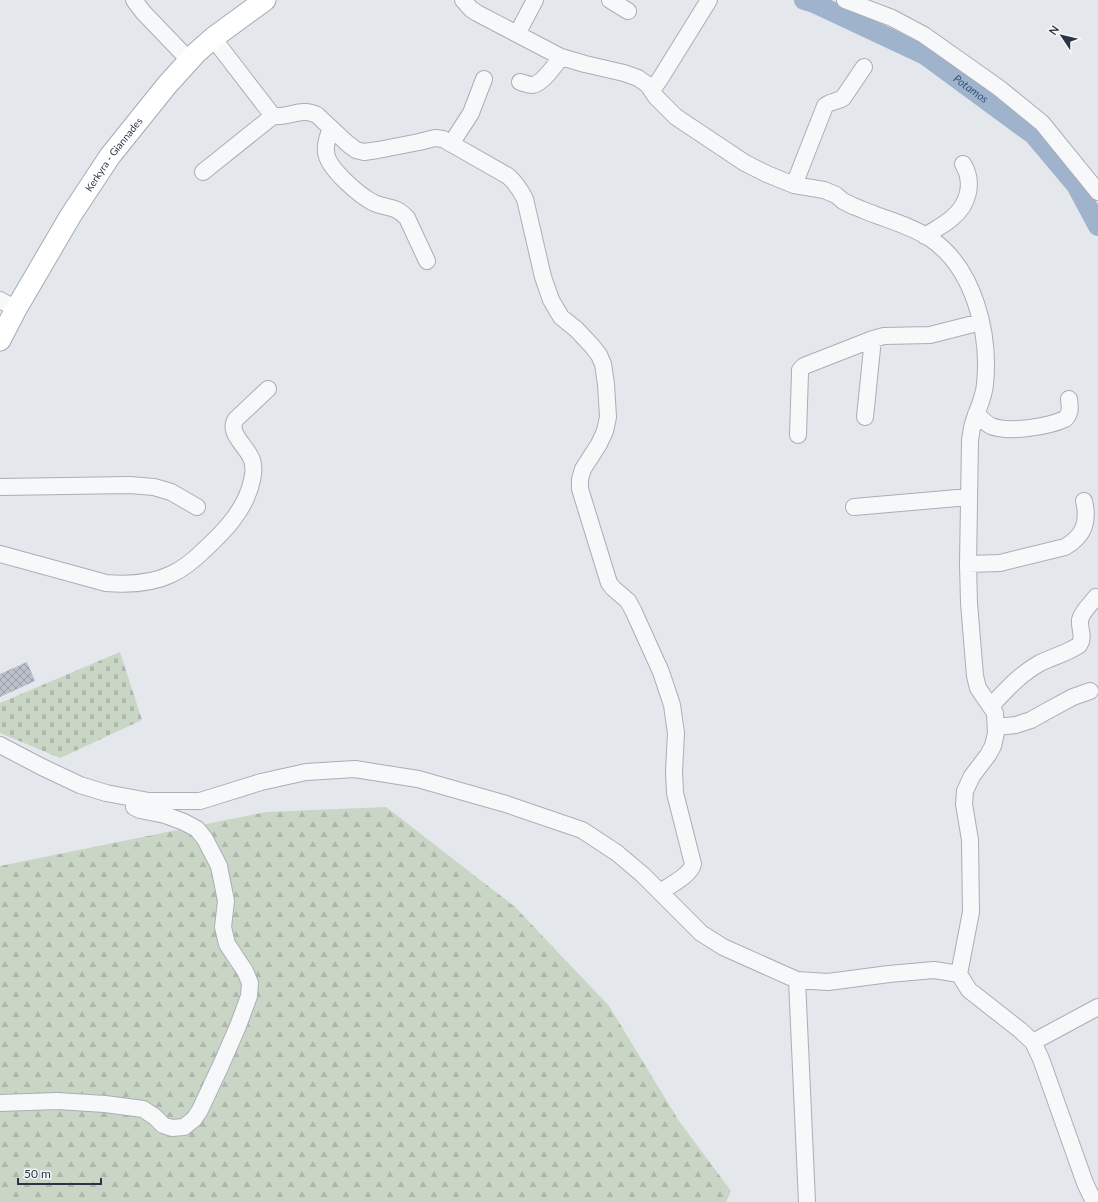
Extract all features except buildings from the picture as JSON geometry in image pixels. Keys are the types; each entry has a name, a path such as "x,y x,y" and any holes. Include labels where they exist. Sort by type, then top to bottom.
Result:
{"main road":[{"name":"Kerkyra - Giannades","path":"0,340 8,304 71,215 110,156 167,85 190,60 213,38 265,0"}],"street":[{"path":"134,0 143,12 190,60"},
{"path":"463,0 471,9 561,57 624,73 644,81 656,97 676,117 745,163 794,185 824,190 836,195 843,201 853,206 906,226 925,236 943,249 958,265 971,289 981,322 985,350 985,386 982,400 972,428 970,440 968,564 969,603 975,676 978,688 995,713 996,727 993,746 972,776 965,791 964,804 970,840 971,912 959,974 969,990 1034,1042 1085,1183 1094,1202"},
{"path":"517,34 535,0"},
{"path":"610,0 628,11"},
{"path":"652,90 709,0"},
{"path":"845,0 892,18 924,35 999,88 1042,123 1098,192"},
{"path":"213,38 273,116 281,117 306,111 317,115 356,150 364,152 434,138 443,139 508,176 516,182 520,188 525,199 543,277 551,300 561,317 576,329 592,346 603,364 608,417 605,431 599,444 582,469 580,488 609,583 628,601 633,610 661,672 672,705 676,733 674,770 675,793 693,864 688,873 660,892"},
{"path":"520,82 530,85 537,84 561,57"},
{"path":"794,185 825,106 843,98 864,67"},
{"path":"451,144 470,113 484,79"},
{"path":"203,172 273,116"},
{"path":"331,128 326,143 327,160 331,166 366,199 376,204 393,208 402,213 407,218 427,261"},
{"path":"925,236 952,218 960,210 967,199 970,186 969,176 963,164"},
{"path":"798,435 800,373 806,364 884,336 930,335 981,322"},
{"path":"865,417 873,339"},
{"path":"0,554 106,582 124,584 145,582 172,574 185,566 221,535 238,514 245,501 252,479 252,461 249,452 235,432 233,425 236,419 268,389"},
{"path":"976,414 992,426 1001,428 1026,429 1065,419 1070,410 1069,399"},
{"path":"0,487 130,485 154,487 171,492 197,507"},
{"path":"854,507 969,497"},
{"path":"968,564 1000,563 1065,547 1078,537 1085,526 1087,511 1084,501"},
{"path":"991,706 1027,671 1079,645 1082,639 1080,627 1082,615 1096,597"},
{"path":"996,727 1016,725 1031,720 1073,697 1090,691"},
{"path":"0,744 42,767 80,785 127,798 149,801 200,800 261,782 306,772 355,769 418,778 540,815 582,830 617,852 644,875 701,933 723,947 797,980 828,982 934,970 959,974"},
{"path":"0,1104 56,1101 106,1104 143,1109 155,1117 163,1125 172,1128 184,1127 194,1119 200,1110 238,1026 249,996 250,983 245,971 227,944 223,927 226,901 219,866 205,839 197,829 184,822 165,815 138,809 131,804 127,798"},
{"path":"797,980 807,1202"},
{"path":"1034,1042 1098,1007"}],"green space":[{"path":"120,652 142,720 60,758 0,733 0,703"},
{"path":"386,807 515,907 609,1006 679,1121 731,1191 726,1202 0,1202 0,866 266,812"}],"waterway":[{"name":"Potamos","path":"804,0 814,3 925,55 1034,135 1076,185 1098,226"}]}
